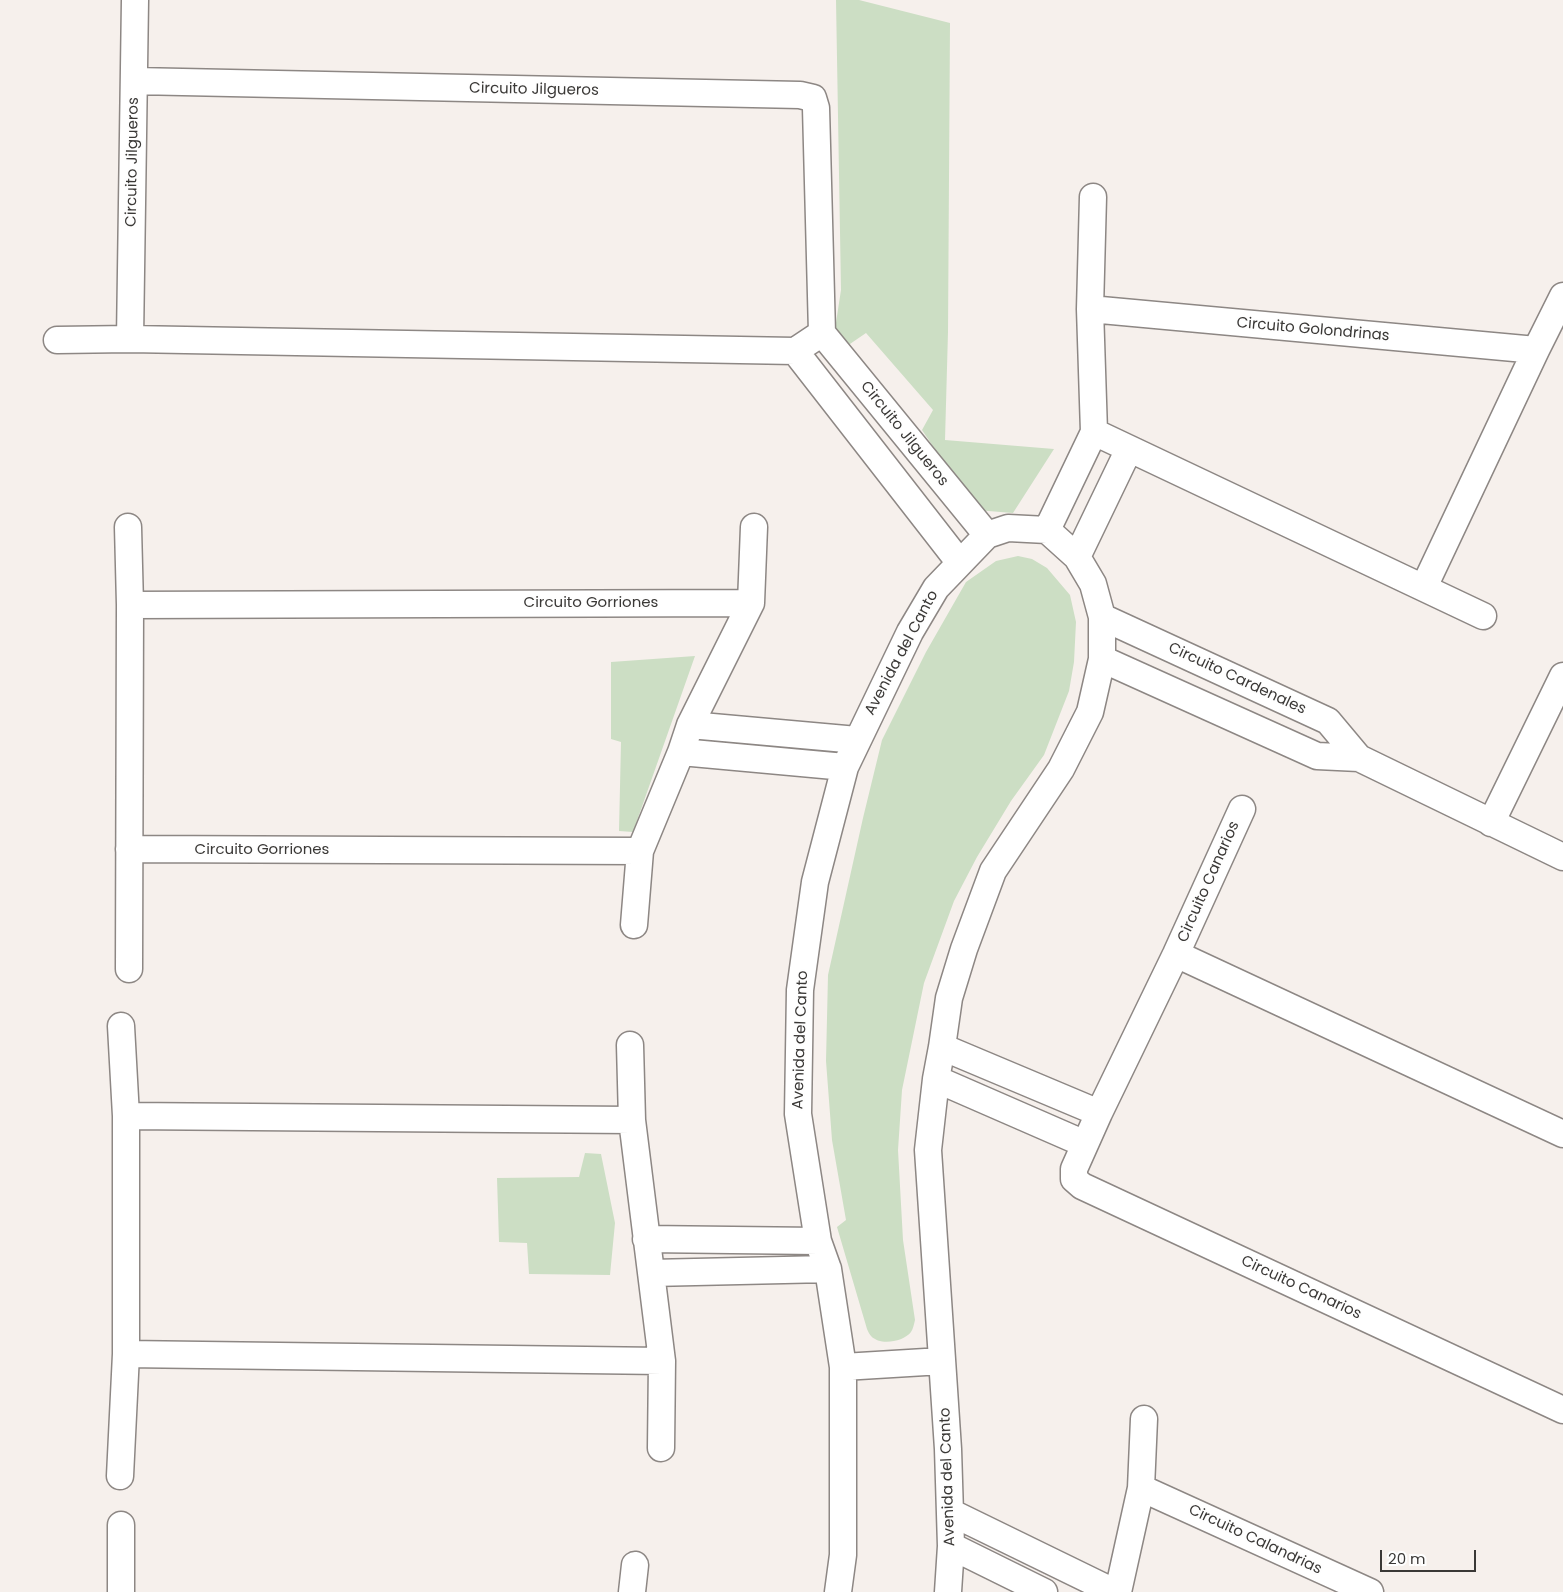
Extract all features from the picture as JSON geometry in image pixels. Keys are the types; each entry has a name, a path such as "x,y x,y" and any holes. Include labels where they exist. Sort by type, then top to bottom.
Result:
{"street":[{"path":"135,0 135,81"},
{"name":"Circuito Jilgueros","path":"130,339 135,81 800,95 813,98 816,108 822,333 987,535"},
{"path":"987,535 1008,528 1047,530 1094,432 1090,309 1093,197"},
{"path":"1424,587 1563,296"},
{"name":"Circuito Golondrinas","path":"1090,309 1536,350"},
{"path":"57,340 130,339 795,351 822,333"},
{"path":"795,351 960,563"},
{"path":"1094,432 1483,616"},
{"path":"1077,557 1129,449"},
{"path":"128,527 130,605 129,970"},
{"path":"634,925 640,852 681,752 690,725 751,603 754,527"},
{"name":"Avenida del Canto","path":"948,1592 951,1546 948,1449 928,1150 936,1079 949,998 964,949 993,871 1061,769 1090,712 1102,658 1102,617 1093,584 1077,557 1047,530"},
{"name":"Avenida del Canto","path":"838,1592 843,1556 843,1367 828,1269 818,1241 798,1114 800,990 815,882 844,767 910,632 936,588 987,535"},
{"name":"Circuito Gorriones","path":"130,605 751,603"},
{"name":"Circuito Cardenales","path":"1102,617 1328,721 1359,758"},
{"name":"Circuito Cardenales","path":"1102,658 1317,756 1359,758 1563,857"},
{"path":"1491,823 1563,676"},
{"path":"690,725 857,740"},
{"path":"681,752 844,767"},
{"name":"Circuito Canarios","path":"1242,809 1176,954 1099,1113 1074,1169 1074,1179 1082,1186 1563,1410"},
{"name":"Circuito Gorriones","path":"129,849 640,852"},
{"name":"Circuito Canarios","path":"1176,954 1563,1134"},
{"path":"120,1026 126,1116 126,1354 120,1476"},
{"path":"630,1046 632,1120 662,1361 661,1448"},
{"path":"942,1047 1099,1113"},
{"path":"936,1079 1085,1144"},
{"path":"126,1116 632,1120"},
{"path":"646,1239 818,1241"},
{"path":"650,1273 828,1269"},
{"path":"126,1354 662,1361"},
{"path":"843,1367 942,1361"},
{"path":"950,1512 1116,1592 1141,1488 1144,1419"},
{"name":"Circuito Calandrias","path":"1141,1488 1370,1592"},
{"path":"121,1592 122,1525"},
{"path":"951,1546 1044,1592"},
{"path":"632,1592 635,1565"}],"green space":[{"path":"836,0 859,0 950,23 948,332 945,440 1054,449 1013,513 976,510 922,430 933,410 866,333 847,346 835,329 841,290"},
{"path":"1018,556 1032,559 1047,568 1070,595 1076,622 1074,662 1069,691 1044,755 1011,801 977,857 954,901 924,983 902,1090 898,1150 903,1240 915,1320 912,1331 903,1338 886,1342 880,1341 871,1336 867,1329 837,1227 846,1220 832,1140 826,1061 828,975 882,740 926,652 966,582 996,561"},
{"path":"695,656 633,832 619,831 621,742 611,739 611,662"},
{"path":"585,1153 601,1154 615,1223 610,1275 529,1274 527,1243 499,1242 497,1178 579,1177"}]}
